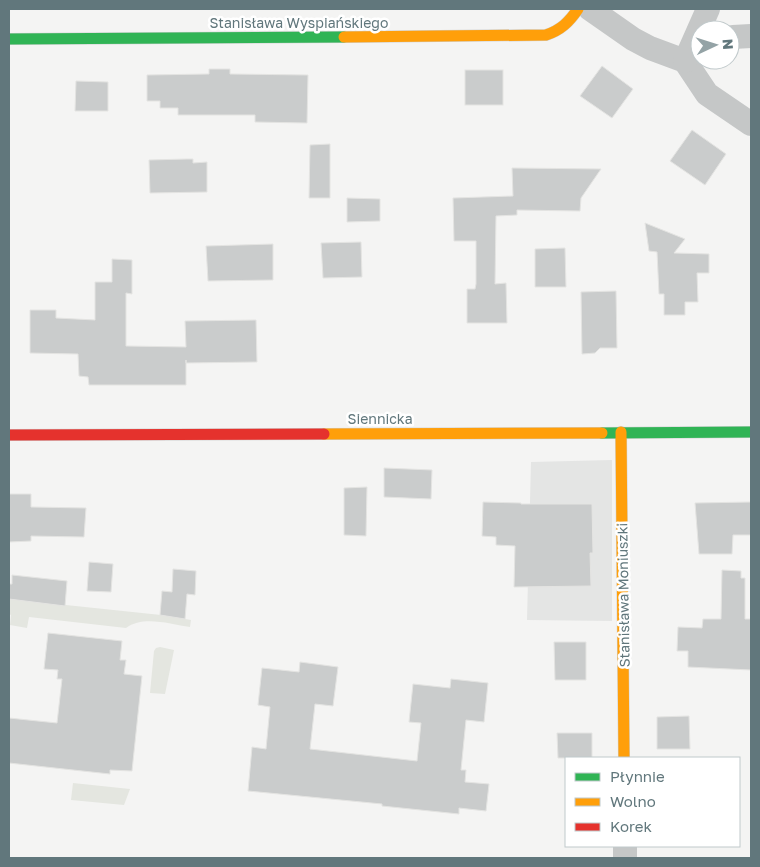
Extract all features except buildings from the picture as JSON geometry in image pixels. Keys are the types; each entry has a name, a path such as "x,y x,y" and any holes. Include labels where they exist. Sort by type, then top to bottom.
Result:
{"street":[{"name":"Stanisława Wyspiańskiego","path":"9,39 546,35 556,32 565,26 578,9"},
{"path":"590,9 633,39 650,48 690,57"},
{"path":"697,70 707,94 751,124"},
{"name":"Stanisława Moniuszki","path":"621,432 624,757"},
{"name":"Siennicka","path":"9,435 751,432"}],"shaded area":[{"path":"612,460 612,621 527,620 531,462"},
{"path":"9,599 161,615 191,620 190,627 148,621 133,624 126,628 29,617 27,628 10,625"},
{"path":"160,647 174,650 165,694 150,693 154,651"},
{"path":"73,783 130,789 124,805 71,800"}],"traffic: fast":[{"path":"9,39 344,37"},
{"path":"602,433 751,432"}],"traffic: slow":[{"path":"344,37 546,35 564,25 578,9"},
{"path":"621,432 624,757"},
{"path":"324,434 602,433"}],"traffic: jam":[{"path":"9,435 324,434"}]}
